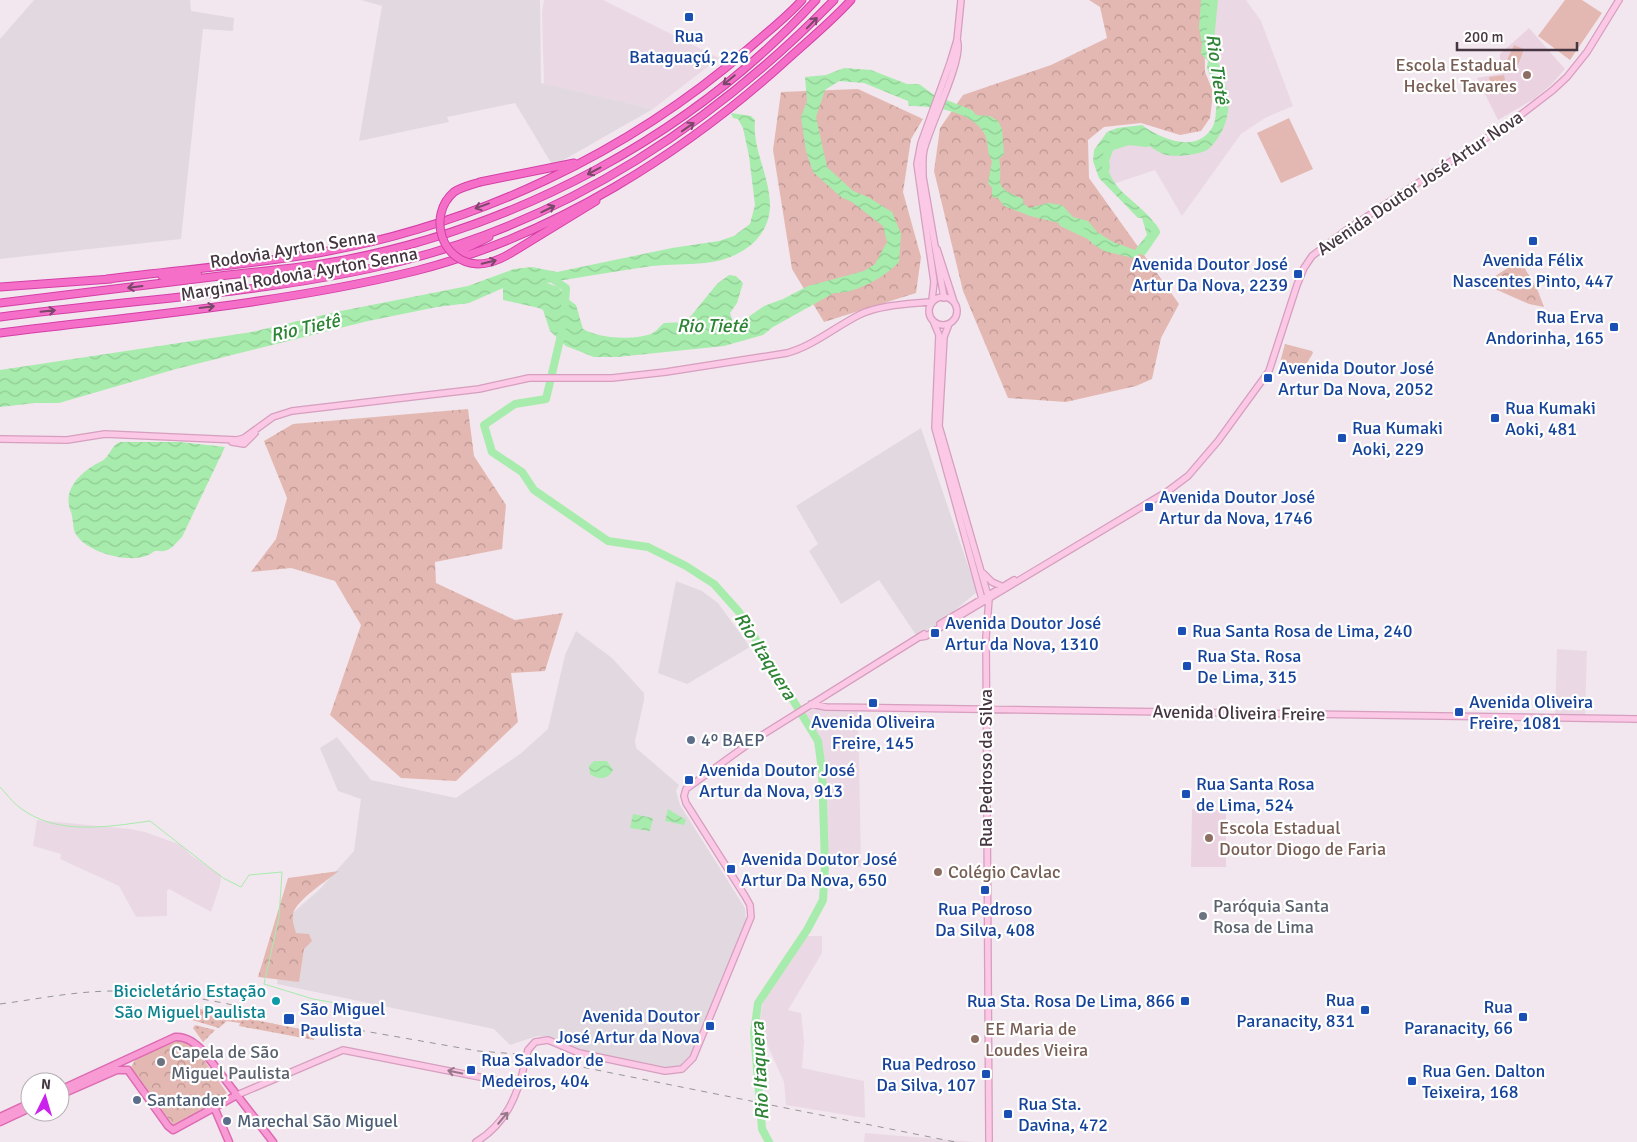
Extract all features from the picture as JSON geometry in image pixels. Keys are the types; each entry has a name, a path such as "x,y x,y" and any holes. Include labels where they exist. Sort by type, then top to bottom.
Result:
{"highway":[{"path":"792,11 794,0"},
{"name":"Marginal Rodovia Ayrton Senna","path":"107,279 317,253 360,244 417,228 496,201 591,158 653,121 714,78 792,11 802,0"},
{"name":"Rodovia Ayrton Senna","path":"0,304 338,261 413,244 478,223 538,199 596,170 656,135 763,53 816,0"},
{"name":"Rodovia Ayrton Senna","path":"0,317 271,285 355,272 434,252 523,221 590,188 689,127 767,66 834,0"},
{"name":"Marginal Rodovia Ayrton Senna","path":"0,333 223,305 417,270 502,241 542,224 610,190 692,137 762,84 851,0"},
{"path":"591,158 547,170 480,182 456,191 444,205 439,222 440,234 446,246 454,255 464,261 476,264 488,263 511,253 588,207 610,190"},
{"path":"417,270 523,221"},
{"path":"0,287 107,279 254,272"}],"main road":[{"path":"961,0 953,71 921,143 917,164 934,282 930,316 938,335 935,428 982,600 987,610"},
{"name":"Avenida Doutor José Artur Nova","path":"476,1142 506,1115 520,1086 528,1050 536,1042 546,1040 579,1053 665,1071 679,1070 689,1063 746,934 751,913 745,896 686,803 685,792 719,764 804,709 951,617 1168,491 1188,476 1218,441 1269,372 1297,285 1304,268 1312,256 1348,229 1518,117 1553,90 1567,78 1587,52 1619,0"},
{"path":"935,111 924,151 923,177 944,298"},
{"path":"933,235 955,304 956,317 949,324 944,337 939,426 989,596"},
{"path":"0,439 67,440 105,434 230,441 244,444 273,417 292,411 479,389 540,377 621,377 788,353 802,348 848,320 871,310 931,303 944,298 955,304"},
{"path":"934,323 941,325 949,324"},
{"path":"981,570 986,577 1001,586"},
{"name":"Avenida Doutor José Artur Nova","path":"989,596 1001,586 1027,574"},
{"path":"951,617 976,595 978,584"},
{"name":"Rua Pedroso da Silva","path":"989,596 986,637 989,1140"},
{"name":"Avenida Doutor José Artur Nova","path":"921,637 926,636 982,600"},
{"name":"Avenida Oliveira Freire","path":"814,703 841,706 1637,719"},
{"path":"70,1086 175,1037 185,1038 204,1052 274,1142"},
{"path":"134,1057 128,1063 128,1070 170,1129 177,1129 237,1095 343,1050 520,1086"},
{"path":"70,1091 117,1070 128,1070"},
{"path":"214,1107 229,1142"},
{"path":"0,1117 20,1108"},
{"path":"0,1122 20,1113"}],"shaded area":[{"path":"34,0 190,0 191,11 234,18 233,31 203,29 181,239 0,259 0,39"},
{"path":"361,0 540,0 541,83 653,109 553,166 515,103 447,117 449,122 359,141 382,6"},
{"path":"544,0 603,0 719,58 653,109 544,84 542,12"},
{"path":"1210,0 1246,0 1261,21 1293,106 1265,118 1241,134 1182,216 1155,170 1113,184 1104,160 1108,143 1118,136 1166,150 1208,143 1224,108 1210,47"},
{"name":"Escola Estadual Heckel Tavares","path":"1529,28 1565,69 1551,85 1534,99 1498,120 1477,78 1510,72 1515,67 1500,60 1500,54"},
{"path":"921,428 977,592 937,625 916,635 879,580 841,604 809,551 818,544 796,506"},
{"path":"676,581 702,591 718,603 750,647 687,684 658,673"},
{"path":"576,631 612,658 644,693 635,741 636,748 679,785 676,791 680,805 745,908 746,921 691,1056 684,1064 671,1068 581,1050 551,1037 537,1036 510,1045 494,1029 277,984 288,917 320,889 354,851 361,799 338,791 320,748 337,737 371,780 456,798 520,754 548,729 565,655"},
{"path":"1557,649 1587,651 1585,716 1555,715"},
{"path":"812,706 858,706 861,867 825,867 824,768 819,742 803,711"},
{"name":"Escola Estadual Doutor Diogo de Faria","path":"1192,809 1226,810 1226,867 1191,867"},
{"path":"37,820 130,829 145,832 181,845 192,856 221,875 220,885 211,912 169,889 167,891 167,916 136,917 119,886 60,859 61,854 33,846"},
{"path":"805,936 822,936 822,953 788,1010 801,1013 804,1041 802,1068 864,1081 865,1118 786,1105 784,1082 759,1026 764,996"},
{"path":"865,1133 975,1142 864,1142"}],"green space":[{"path":"1089,0 1204,0 1205,72 1212,89 1212,103 1210,118 1201,131 1180,135 1141,123 1104,127 1088,140 1089,178 1179,304 1161,338 1152,379 1136,386 1066,402 1008,398 963,291 934,171 940,128 963,95 1051,65 1107,38 1100,7"},
{"path":"1565,0 1582,0 1602,13 1570,60 1538,36"},
{"path":"1514,45 1524,49 1518,65 1507,60"},
{"path":"1504,75 1506,85 1491,88 1489,77"},
{"path":"858,89 923,119 911,139 903,192 921,257 916,293 824,322 792,269 773,150 781,92"},
{"path":"1289,118 1313,169 1281,183 1257,133"},
{"path":"1520,260 1538,291 1544,307 1529,304 1486,285 1486,282"},
{"path":"1285,344 1312,351 1313,353 1307,363 1279,366"},
{"path":"468,409 474,456 506,505 502,549 435,562 436,583 515,620 563,613 545,671 511,673 518,722 456,781 401,778 330,715 361,625 335,581 291,568 251,572 276,539 287,498 264,441 293,424"},
{"path":"339,871 306,897 293,914 296,933 309,934 312,941 304,949 299,982 258,977 288,878"},
{"path":"196,1008 315,1032 314,1040 239,1026 240,1023 227,1021 219,1028 192,1020"},
{"path":"195,1025 215,1030 203,1042 193,1028"},
{"path":"179,1040 195,1047 227,1093 177,1125 173,1125 131,1069 133,1063 143,1053 166,1043"}],"water":[{"path":"1201,0 1211,0 1210,31 1228,96 1226,121 1214,144 1207,150 1198,153 1170,156 1133,141 1116,143 1107,150 1107,164 1117,186 1152,219 1159,230 1150,242 1149,248 1133,258 1104,251 1093,244 1075,227 1030,216 1004,206 998,198 992,197 992,188 988,183 992,161 985,135 972,120 952,111 909,106 908,101 864,83 839,81 825,90 816,117 827,167 853,191 868,197 892,212 901,234 899,262 869,284 851,291 834,293 773,327 763,335 724,346 617,357 594,357 566,346 550,331 543,310 503,300 503,288 469,303 437,307 368,321 176,369 59,403 35,403 0,407 0,370 252,332 336,312 468,286 514,269 532,267 557,272 672,248 719,241 734,236 750,224 755,205 749,156 743,128 738,119 733,118 731,113 751,116 755,120 758,152 769,195 770,206 764,229 749,247 729,258 717,261 698,264 652,266 547,283 558,287 576,305 583,329 607,337 626,338 644,336 655,332 664,323 686,322 717,284 729,275 736,276 743,283 737,303 730,313 733,323 744,320 764,306 808,286 864,271 875,264 887,242 883,226 852,202 841,197 813,172 806,151 801,117 807,101 805,77 826,75 844,68 871,70 907,84 919,84 934,95 972,110 976,115 990,116 998,121 1002,129 1004,154 999,159 1000,184 1005,190 1023,199 1023,203 1029,208 1048,203 1062,205 1073,217 1088,221 1097,232 1113,242 1135,250 1147,235 1142,218 1138,218 1099,178 1093,161 1094,150 1107,132 1117,128 1142,125 1168,139 1188,142 1205,136 1212,128 1219,97 1207,68 1208,61 1201,54 1202,44 1199,27"},
{"path":"120,442 180,442 225,447 182,537 167,550 155,551 146,556 136,558 114,556 103,553 84,543 75,532 69,506 70,491 73,485 83,474 103,460 114,446"},
{"path":"594,761 607,761 613,770 608,776 603,778 593,776 590,774 589,766"},
{"path":"668,809 686,820 684,825 665,821"},
{"path":"633,814 653,818 650,831 630,828"}],"waterway":[{"name":"Rio Tietê","path":"1210,40 1214,0"},
{"name":"Rio Tietê","path":"1106,167 1105,161 1110,147 1129,141 1146,143"},
{"name":"Rio Tietê","path":"1063,223 1086,234"},
{"name":"Rio Tietê","path":"1143,251 1156,232 1153,227"},
{"name":"Rio Tietê","path":"548,276 566,288 565,304"},
{"name":"Rio Itaquera","path":"562,331 546,399 515,404 484,425 492,452 522,472 534,490 608,541 648,547 686,566 714,584 739,612 818,741 822,770 825,866 823,900 807,930 758,1003 754,1033 762,1129 769,1142"},
{"path":"0,787 11,800 33,816 65,826 99,827 150,821 223,878 241,887 249,875 282,872 279,917 264,984 313,999 381,1011"}],"railway":[{"path":"0,1004 71,994 115,991 175,995 233,1005"},
{"path":"347,1028 478,1051 517,1054 955,1142"}],"place":[{"name":"Rua Bataguaçú, 226","path":"689,17"},
{"name":"Escola Estadual Heckel Tavares","path":"1527,75"},
{"name":"Avenida Félix Nascentes Pinto, 447","path":"1533,241"},
{"name":"Avenida Doutor José Artur Da Nova, 2239","path":"1298,274"},
{"name":"Rua Erva Andorinha, 165","path":"1614,327"},
{"name":"Avenida Doutor José Artur Da Nova, 2052","path":"1268,378"},
{"name":"Rua Kumaki Aoki, 481","path":"1495,418"},
{"name":"Rua Kumaki Aoki, 229","path":"1342,438"},
{"name":"Avenida Doutor José Artur da Nova, 1746","path":"1149,507"},
{"name":"Rua Santa Rosa de Lima, 240","path":"1182,631"},
{"name":"Avenida Doutor José Artur da Nova, 1310","path":"935,633"},
{"name":"Rua Sta. Rosa De Lima, 315","path":"1187,666"},
{"name":"Avenida Oliveira Freire, 145","path":"873,703"},
{"name":"Avenida Oliveira Freire, 1081","path":"1459,712"},
{"name":"4º BAEP","path":"691,740"},
{"name":"Avenida Doutor José Artur da Nova, 913","path":"689,780"},
{"name":"Rua Santa Rosa de Lima, 524","path":"1186,794"},
{"name":"Escola Estadual Doutor Diogo de Faria","path":"1209,838"},
{"name":"Avenida Doutor José Artur Da Nova, 650","path":"731,869"},
{"name":"Colégio Cavlac","path":"938,872"},
{"name":"Rua Pedroso Da Silva, 408","path":"985,890"},
{"name":"Paróquia Santa Rosa de Lima","path":"1203,916"},
{"name":"Bicicletário Estação São Miguel Paulista","path":"276,1001"},
{"name":"Rua Sta. Rosa De Lima, 866","path":"1185,1001"},
{"name":"Rua Paranacity, 831","path":"1365,1010"},
{"name":"Rua Paranacity, 66","path":"1523,1017"},
{"name":"São Miguel Paulista","path":"289,1019"},
{"name":"Avenida Doutor José Artur da Nova","path":"710,1026"},
{"name":"EE Maria de Loudes Vieira","path":"975,1039"},
{"name":"Capela de São Miguel Paulista","path":"161,1062"},
{"name":"Rua Salvador de Medeiros, 404","path":"471,1070"},
{"name":"Rua Pedroso Da Silva, 107","path":"986,1074"},
{"name":"Rua Gen. Dalton Teixeira, 168","path":"1412,1081"},
{"name":"Santander","path":"137,1100"},
{"name":"Rua Sta. Davina, 472","path":"1008,1114"},
{"name":"Marechal São Miguel","path":"227,1121"}]}
